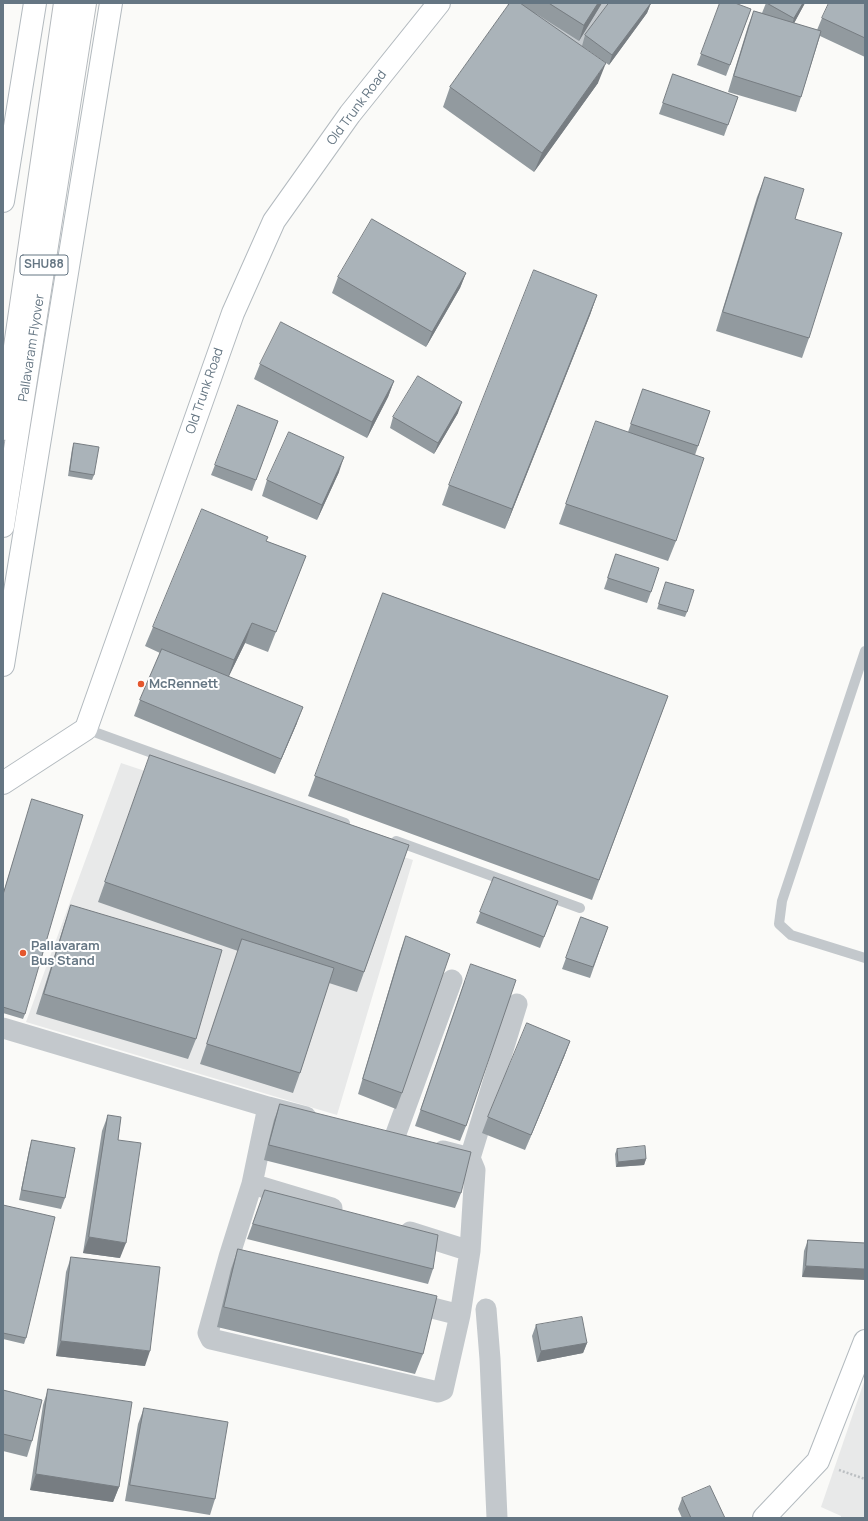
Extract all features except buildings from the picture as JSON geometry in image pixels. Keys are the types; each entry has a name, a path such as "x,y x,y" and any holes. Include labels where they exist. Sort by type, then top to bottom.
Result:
{"street":[{"path":"3,200 35,3"},
{"name":"Pallavaram Flyover","path":"3,429 65,3"},
{"name":"Pallavaram Flyover","path":"3,526 84,3"},
{"path":"3,665 111,3"},
{"name":"Old Trunk Road","path":"86,729 233,313 274,221 350,114 439,3"},
{"path":"518,3 578,41 602,4 600,3"},
{"path":"3,783 86,729"},
{"path":"409,1143 452,980"},
{"path":"268,1107 252,1184 229,1257 208,1333 211,1339 218,1342 438,1392 443,1390 460,1315 470,1251 475,1170 470,1158 517,1004"},
{"path":"3,1028 268,1107 327,1122"},
{"path":"372,1133 470,1158"},
{"path":"252,1184 350,1214"},
{"path":"395,1228 470,1251"},
{"path":"229,1257 260,1265"},
{"path":"383,1296 460,1315"},
{"path":"486,1309 490,1359 497,1518"},
{"path":"764,1518 818,1462 865,1341"}],"lane":[{"path":"865,651 782,901 779,924 791,935 865,958"},
{"path":"86,729 356,827"},
{"path":"386,838 580,908"}],"shaded area":[{"path":"121,763 413,860 337,1115 26,1022"},
{"path":"865,1379 865,1518 841,1518 841,1516 821,1507"}],"place":[{"name":"McRennett","path":"141,684"},
{"name":"Pallavaram Bus Stand","path":"23,953"}]}
